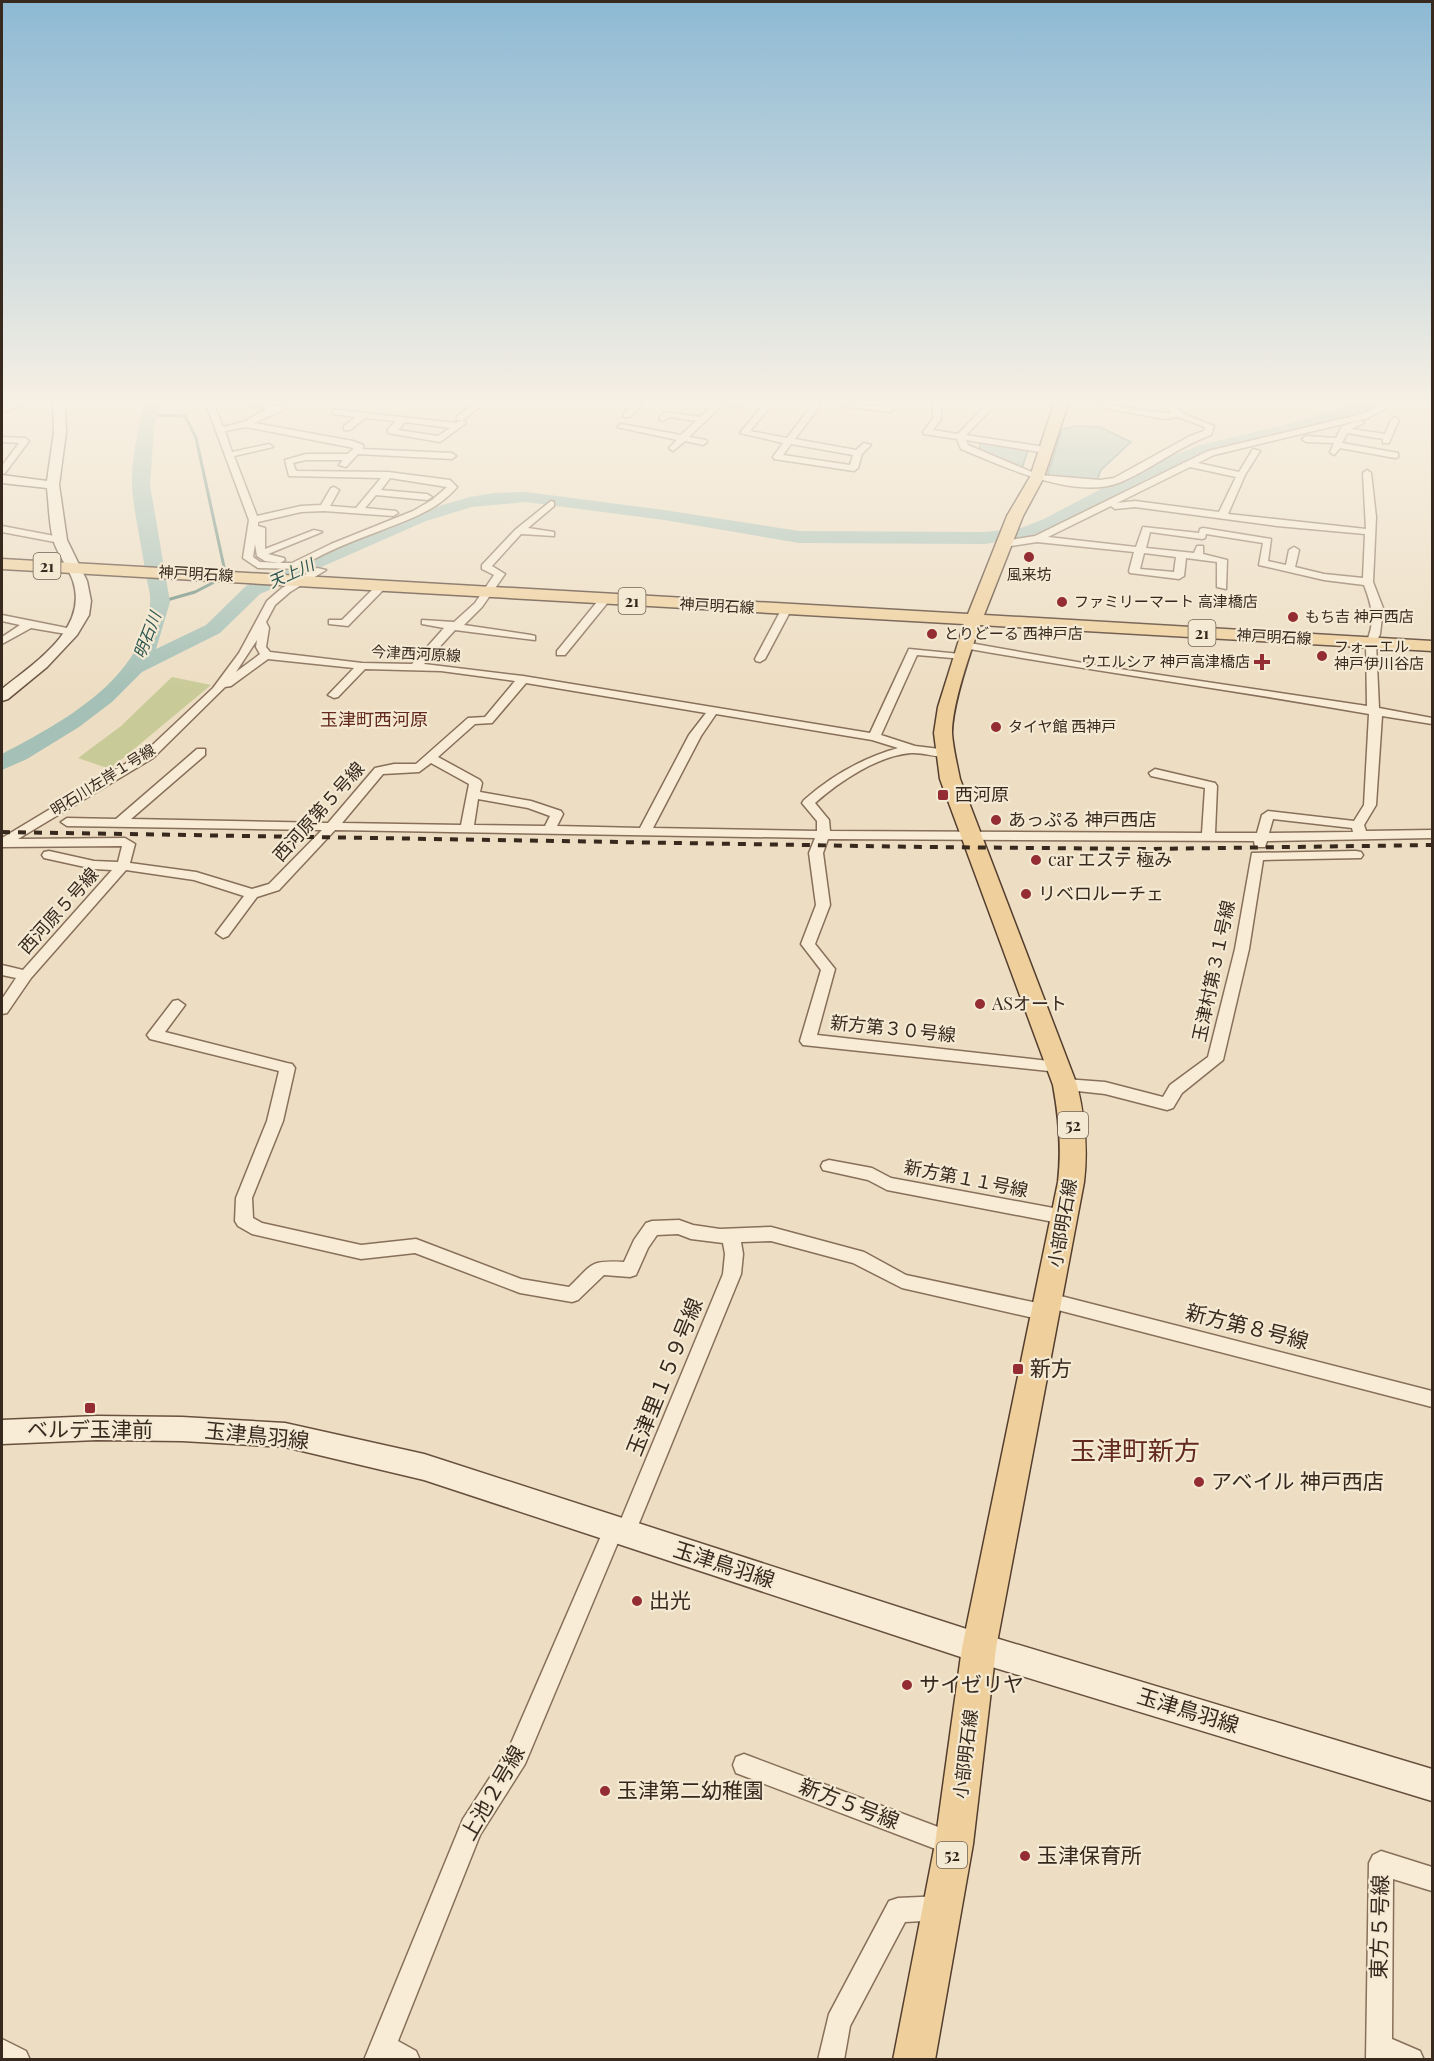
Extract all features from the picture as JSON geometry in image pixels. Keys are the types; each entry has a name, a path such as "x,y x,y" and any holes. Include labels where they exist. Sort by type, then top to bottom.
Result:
{"main road":[{"name":"小部明石線","path":"914,2060 954,1844 979,1648 1048,1306 1074,1156 1072,1119 1062,1076 970,837 950,779 944,753 943,733 947,707 962,651 972,620 1007,537 1025,500"},
{"name":"神戸明石線","path":"2,564 294,572 382,586 1432,646"}],"street":[{"path":"2,696 42,664 72,632 82,615 84,601 80,581 60,540 55,500"},
{"path":"248,500 257,520 260,554"},
{"path":"324,508 328,500"},
{"path":"358,510 367,500"},
{"path":"217,690 266,655 261,647 264,628 261,622 271,603 285,590 308,548 393,513 417,506 423,500"},
{"path":"294,572 438,500"},
{"path":"1037,539 1119,500"},
{"path":"1222,514 1229,500"},
{"path":"1359,831 1370,805 1376,716 1373,711 1371,643 1375,634 1378,608 1368,582 1371,532 1369,500"},
{"path":"414,669 450,628 456,626 479,604 500,574 486,567 550,504"},
{"path":"1104,507 1135,504 1222,514 1266,522 1371,532"},
{"path":"257,520 301,509 324,508 393,513"},
{"path":"330,518 339,509"},
{"path":"1198,556 1203,533 1199,513"},
{"path":"257,520 248,558 258,565 294,572 321,570 294,572 260,554"},
{"path":"2,529 60,540"},
{"path":"1181,554 1179,576 1134,571 1146,529 1268,541 1263,563 1324,577 1368,582"},
{"path":"522,530 551,534"},
{"path":"260,554 317,532"},
{"path":"1007,537 1141,549 1222,560 1222,587"},
{"path":"1290,568 1294,550"},
{"path":"333,622 344,624 382,586"},
{"path":"561,653 605,599"},
{"path":"760,659 786,610"},
{"path":"2,618 72,632"},
{"name":"明石川左岸１号線","path":"2,843 149,755 217,690 244,654 261,622"},
{"path":"426,622 531,638"},
{"path":"2,641 29,624"},
{"path":"874,737 913,651 962,651 1432,721"},
{"name":"今津西河原線","path":"266,655 362,666 441,668 523,679 874,737 914,749"},
{"path":"334,695 362,666"},
{"path":"466,828 476,783 431,758 472,720 488,722 523,679"},
{"path":"645,831 695,735 713,711"},
{"path":"824,833 823,820 808,803 821,790 848,772 914,749 944,753"},
{"path":"119,822 201,752"},
{"name":"西河原第５号線","path":"252,894 274,887 379,771 394,768 418,768 431,758"},
{"path":"1155,773 1211,786 1208,837"},
{"path":"474,794 531,805 557,814 549,830"},
{"path":"514,830 531,805"},
{"path":"1356,855 1257,856 1268,814 1359,831"},
{"path":"68,822 970,837 1263,837 1359,831 1432,834"},
{"name":"新方第３０号線","path":"824,833 816,853 824,905 808,944 828,969 808,1041 816,1040 1062,1076"},
{"path":"2,843 125,842 130,848 123,866"},
{"path":"49,855 94,865 123,866 196,876 252,894 223,933"},
{"name":"玉津村第３１号線","path":"1062,1076 1167,1104 1176,1089 1215,1060 1242,949 1257,856"},
{"name":"西河原５号線","path":"2,1009 26,975 123,866"},
{"path":"2,970 26,975"},
{"name":"新方第８号線","path":"178,1005 155,1035 287,1068 275,1121 244,1198 244,1221 258,1229 361,1252 416,1246 520,1286 572,1295 600,1268 630,1270 640,1245 652,1228 679,1227 692,1232 731,1236 771,1234 858,1257 902,1281 1048,1306 1432,1399"},
{"name":"新方第１１号線","path":"829,1166 872,1174 887,1184 1064,1217"},
{"name":"玉津里１５９号線","path":"620,1531 732,1274 734,1254 731,1236"},
{"name":"玉津鳥羽線","path":"2,1432 97,1428 182,1429 285,1436 424,1467 979,1648 1432,1785"},
{"name":"上池２号線","path":"379,2053 471,1827 517,1756 620,1531"},
{"name":"新方５号線","path":"744,1765 954,1844"},
{"name":"東方５号線","path":"1411,2060 1379,2053 1381,1863 1432,1879"},
{"path":"831,2060 838,2023 898,1910 942,1908"},
{"path":"2,2052 17,2060"},
{"path":"379,2053 407,2060"}],"green space":[{"path":"172,677 211,685 110,769 78,758 121,726"}],"waterway":[{"name":"明石川","path":"135,668 154,628 160,602 143,500"},
{"path":"163,601 160,602 195,592 226,576 210,500"},
{"name":"天上川","path":"135,668 213,629 253,590 420,517 481,500"},
{"name":"天上川","path":"550,500 664,515 799,537 985,538 1024,533 1050,523 1093,500"},
{"name":"明石川","path":"2,763 37,744 88,710 135,668"}],"railway":[{"path":"2,832 926,847 1149,849 1432,845"}],"place":[{"name":"風来坊","path":"1029,557"},
{"name":"ファミリーマート 高津橋店","path":"1062,602"},
{"name":"もち吉 神戸西店","path":"1293,617"},
{"name":"とりどーる 西神戸店","path":"932,634"},
{"name":"フォーエル 神戸伊川谷店","path":"1322,656"},
{"name":"ウエルシア 神戸高津橋店","path":"1262,662"},
{"name":"タイヤ館 西神戸","path":"996,727"},
{"name":"西河原","path":"943,795"},
{"name":"あっぷる 神戸西店","path":"996,820"},
{"name":"car エステ 極み","path":"1036,860"},
{"name":"リベロルーチェ","path":"1026,894"},
{"name":"ASオート","path":"980,1004"},
{"name":"新方","path":"1018,1369"},
{"name":"ベルデ玉津前","path":"90,1408"},
{"name":"アベイル 神戸西店","path":"1199,1482"},
{"name":"出光","path":"637,1601"},
{"name":"サイゼリヤ","path":"907,1685"},
{"name":"玉津第二幼稚園","path":"605,1791"},
{"name":"玉津保育所","path":"1025,1856"}],"district":[{"name":"玉津町西河原","path":"374,720"},
{"name":"玉津町新方","path":"1135,1451"}]}
